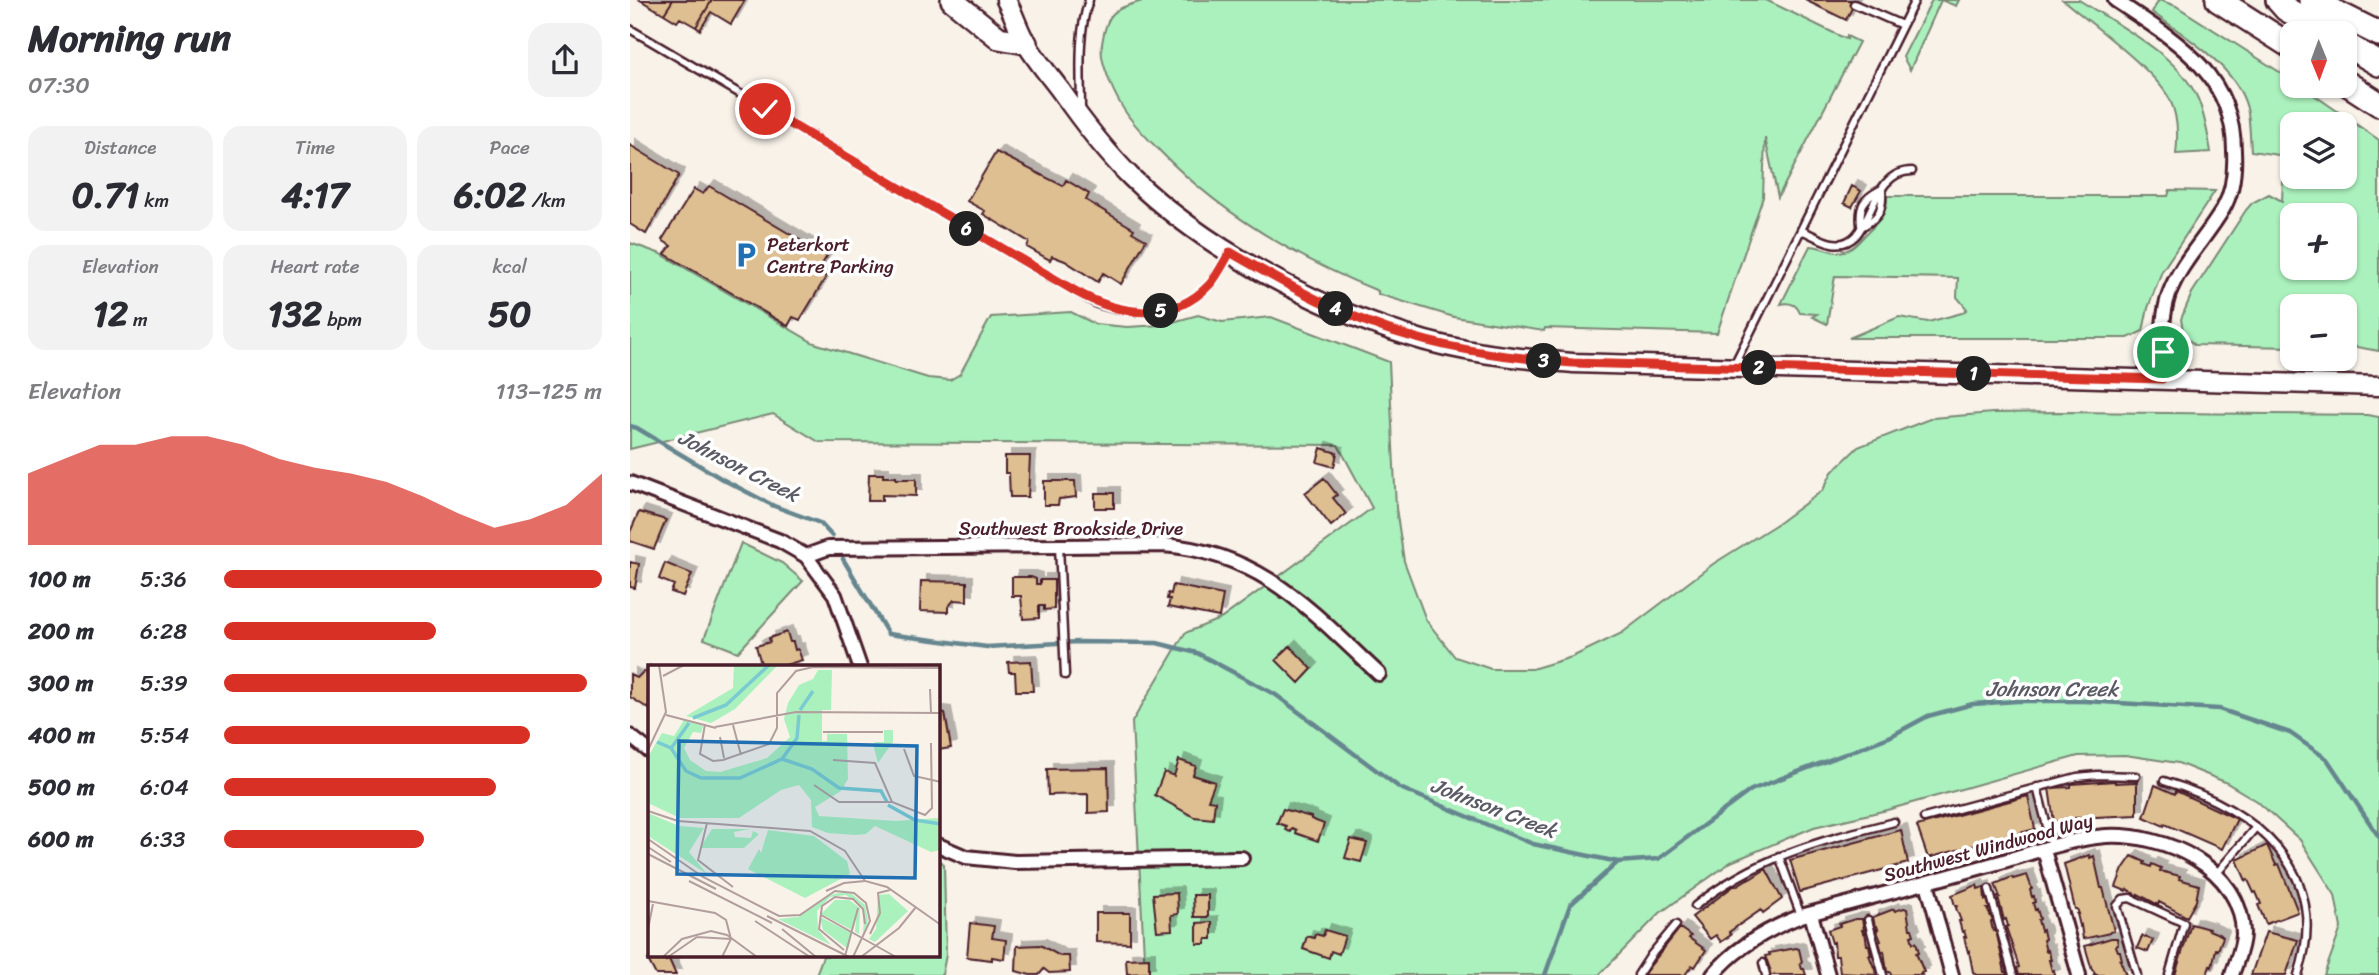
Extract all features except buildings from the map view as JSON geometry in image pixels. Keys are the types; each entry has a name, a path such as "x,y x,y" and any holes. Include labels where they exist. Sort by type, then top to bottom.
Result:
{"highway":[{"path":"2218,0 2280,39"},
{"path":"2278,0 2286,9 2306,21"},
{"path":"2311,0 2379,34"},
{"path":"2357,51 2379,64"},
{"path":"2357,90 2379,104"}],"main road":[{"path":"952,0 999,38 1026,43"},
{"path":"1006,0 1026,43 1081,120 1144,188 1203,237 1297,290 1335,309 1405,335 1471,351 1573,363 2379,386"}],"street":[{"path":"2115,0 2201,63 2225,104 2234,143 2233,178 2224,208 2169,294 2163,323 2162,379"},
{"path":"630,483 780,541 806,556 835,595 859,665"},
{"name":"Southwest Brookside Drive","path":"806,556 828,548 1172,545 1201,550 1231,559 1260,573 1290,593 1379,674"},
{"path":"630,736 648,750"},
{"name":"Southwest Windwood Way","path":"1713,975 1770,928 1806,915 2105,836 2129,837 2174,848 2217,873 2228,886 2241,919 2243,936 2232,975"},
{"path":"940,846 966,857 1015,862 1242,858"},
{"path":"2048,849 2079,975"},
{"path":"1927,883 1952,975"},
{"path":"1806,915 1828,975"}],"lane":[{"path":"1733,367 1915,0"},
{"path":"1081,120 1080,57 1088,2"},
{"path":"1854,4 1902,25"},
{"path":"630,29 1097,304 1136,313 1150,313 1175,306 1212,283 1230,252"},
{"path":"1801,230 1831,243 1840,243 1857,235 1882,189 1893,175 1901,171 1912,171"},
{"path":"1059,546 1065,675"},
{"path":"1924,818 2077,777 2136,776"},
{"path":"2164,781 2210,797 2238,813 2274,843 2286,858 2299,882 2305,904 2306,944 2298,975"},
{"path":"2037,787 2048,849"},
{"path":"1695,906 1732,879 1779,856 1894,822"},
{"path":"2217,873 2256,827"},
{"path":"1779,856 1806,915"},
{"path":"1989,889 2013,975"},
{"path":"2137,975 2117,906 2123,899 2130,898 2184,923 2169,975"},
{"path":"1868,920 1883,975"},
{"path":"1638,975 1676,925"},
{"path":"1763,963 1766,975"}],"green space":[{"path":"1146,0 1766,0 1844,38 1847,39 1847,36 1859,42 1778,197 1765,138 1763,197 1717,333 1545,328 1544,331 1454,317 1378,294 1378,291 1318,264 1260,232 1207,194 1136,125 1118,101 1109,80 1102,53 1107,24 1120,9"},
{"path":"1932,0 1941,0 1910,70 1903,57"},
{"path":"1941,0 1959,0 1956,6"},
{"path":"2063,0 2079,0 2146,42 2177,68 2198,99 2211,152 2176,154 2175,113 2162,88 2137,62"},
{"path":"2159,0 2176,6 2280,72 2280,98 2318,98 2339,112 2280,112 2280,155 2251,151 2248,113 2243,97 2223,68 2195,43 2152,12"},
{"path":"2357,125 2379,140 2379,351 2357,347 2357,294 2280,294 2280,347 2195,345 2184,336 2181,319 2192,293 2246,210 2252,203 2269,194 2282,201 2283,189 2357,189"},
{"path":"2170,190 2215,191 2162,271 2148,308 2143,331 2128,338 1849,338 1899,317 1928,322 1962,313 1967,309 1957,297 1958,278 1835,276 1827,324 1812,317 1817,314 1800,313 1793,305 1781,304 1810,246 1838,252 1853,247 1880,219 1885,211 1887,196 2168,196"},
{"path":"630,243 661,254 814,343 928,378 950,380 960,374 991,317 1071,312 1095,324 1127,327 1162,325 1198,315 1222,322 1271,317 1389,362 1396,508 1404,561 1426,620 1455,657 1491,669 1532,669 1572,657 1622,633 1713,564 1780,522 1823,490 1832,472 1858,447 1932,418 1993,413 2062,412 2379,417 2379,975 2324,975 2341,928 2335,895 2300,840 2257,801 2225,782 2178,763 2125,755 2078,756 1887,810 1814,827 1731,862 1660,913 1599,975 1145,975 1132,722 1185,633 1222,618 1372,508 1338,445 819,442 773,414 630,449"},
{"path":"741,543 782,563 803,581 738,652 704,639"},
{"path":"940,861 944,864 946,955 942,975 816,975 822,958 940,958"}],"waterway":[{"name":"Johnson Creek","path":"630,426 774,506 820,523 832,536"},
{"name":"Johnson Creek","path":"843,559 888,634 987,647 1078,642 1157,643 1197,653 1276,695 1400,788 1533,844 1618,862 1658,859 1751,790 1889,737 1928,716 1973,704 2017,701 2085,701 2219,709 2290,733 2327,759 2379,837"},
{"path":"1545,975 1570,905 1618,862"}],"place":[{"name":"Peterkort Centre Parking","path":"746,255"}],"route":[{"path":"765,109 1097,304 1122,311 1150,313 1186,301 1212,283 1230,252 1335,309 1405,335 1509,358 1573,363 2162,379 2163,352"}]}
